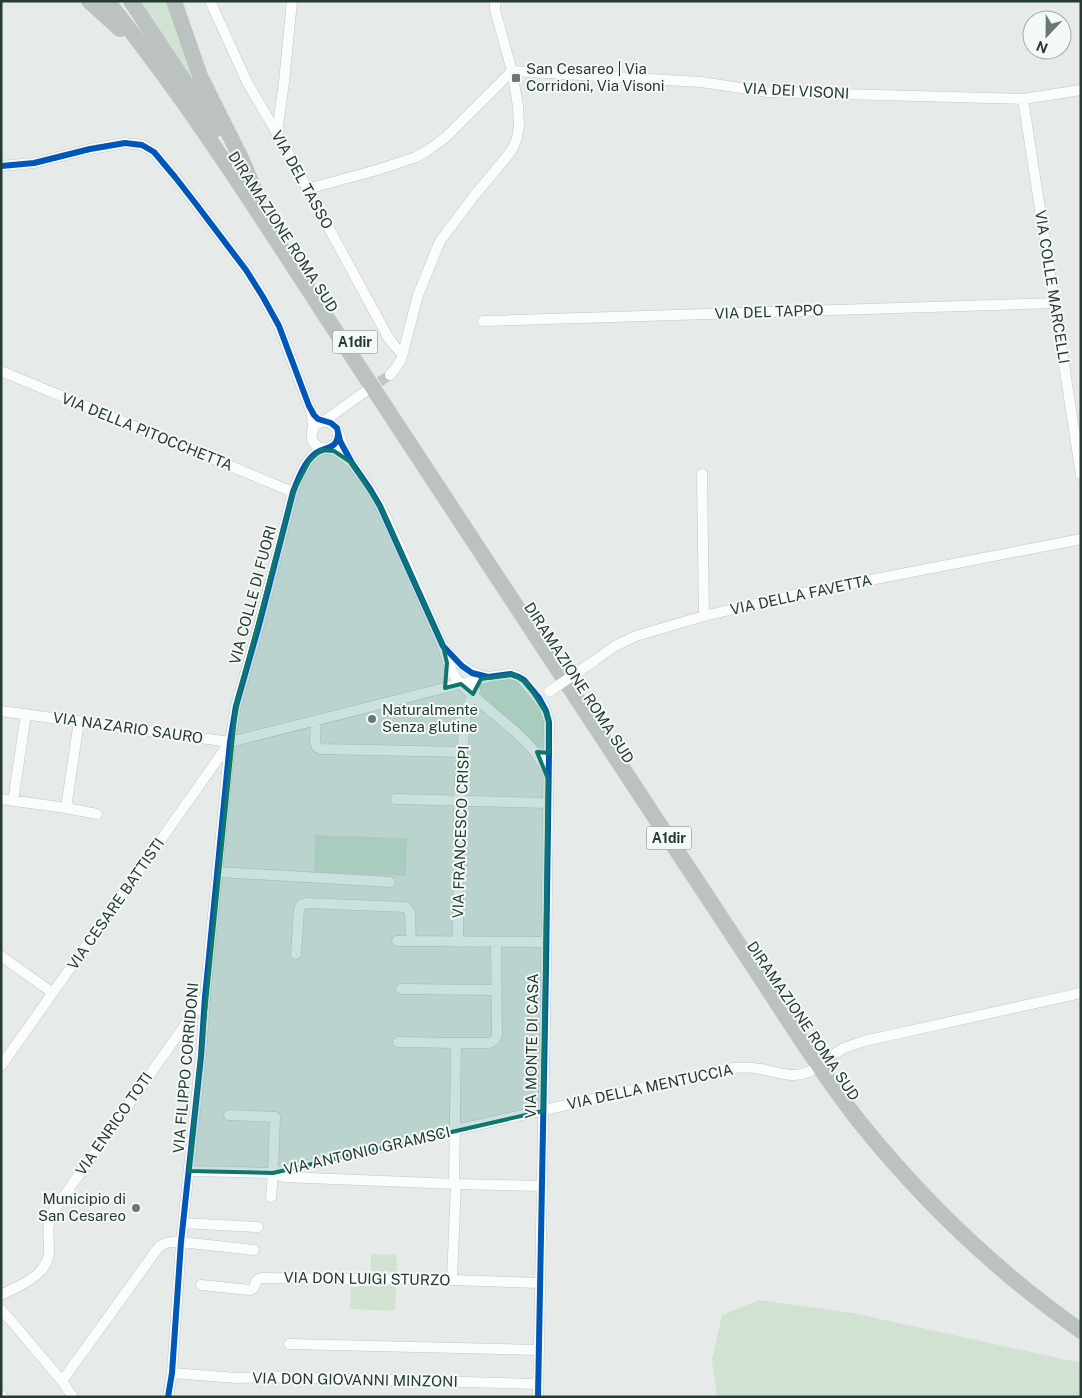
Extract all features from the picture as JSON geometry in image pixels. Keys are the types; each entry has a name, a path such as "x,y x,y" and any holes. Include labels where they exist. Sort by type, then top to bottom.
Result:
{"highway":[{"path":"89,1 163,73"},
{"name":"A1dir","path":"108,1 163,73"},
{"name":"DIRAMAZIONE ROMA SUD","path":"131,1 286,240 847,1089 883,1135 935,1194 1002,1258 1081,1320"},
{"path":"174,1 200,76 242,160 254,189"},
{"name":"DIRAMAZIONE ROMA SUD","path":"163,73 249,196 393,419 829,1081 894,1163 956,1228 1017,1283 1081,1331"}],"street":[{"name":"VIA DEL TASSO","path":"210,1 244,77 277,133 388,336 402,354"},
{"path":"277,133 292,1"},
{"path":"390,375 397,366 402,354 418,295 440,241 508,155 516,142 519,117 512,71 495,10 495,1"},
{"path":"307,189 377,170 427,151 446,137 512,71"},
{"name":"VIA DEI VISONI","path":"512,71 701,82 768,92 1023,98 1081,90"},
{"name":"VIA COLLE MARCELLI","path":"1023,98 1081,475"},
{"path":"1,166 34,162 125,143 142,145 154,152 246,270 266,302 279,326 309,406 313,418 312,437 314,442 319,447 336,452 352,463"},
{"name":"VIA DEL TAPPO","path":"483,321 1054,303"},
{"name":"VIA DELLA PITOCCHETTA","path":"1,371 293,492"},
{"path":"313,428 366,391"},
{"path":"309,406 316,417 324,422 331,423 338,431 335,444 325,448"},
{"path":"342,408 337,417 340,441 383,511 451,661 473,694 526,743 538,751 549,753"},
{"name":"VIA COLLE DI FUORI","path":"310,459 314,442"},
{"name":"VIA COLLE DI FUORI","path":"230,742 236,706 293,492 300,475 310,459 325,448"},
{"path":"702,474 704,616"},
{"name":"VIA DELLA FAVETTA","path":"539,698 615,646 636,636 704,616 793,595 1081,539"},
{"path":"451,661 485,678"},
{"path":"442,689 451,661"},
{"name":"VIA MONTE DI CASA","path":"230,742 507,674 524,680 544,706 548,716 549,753 538,1397"},
{"name":"VIA FRANCESCO CRISPI","path":"458,942 460,801 466,710 473,694 485,678"},
{"name":"VIA NAZARIO SAURO","path":"1,711 230,742"},
{"path":"13,801 26,714"},
{"path":"66,808 79,721"},
{"path":"316,721 315,743 321,749 462,752"},
{"name":"VIA FILIPPO CORRIDONI","path":"168,1397 172,1373 181,1242 201,1056 230,742"},
{"name":"VIA CESARE BATTISTI","path":"1,1066 230,742"},
{"path":"526,743 543,765 548,779"},
{"path":"1,799 97,814"},
{"path":"396,799 548,803"},
{"path":"218,872 390,882"},
{"path":"296,954 299,909 301,905 306,903 406,907 410,913 411,941"},
{"path":"397,940 546,942"},
{"path":"398,1042 488,1043 495,1040 497,1033 496,942"},
{"path":"1,956 53,993"},
{"path":"401,990 497,990"},
{"path":"836,1054 844,1048 864,1040 1081,993"},
{"name":"VIA ENRICO TOTI","path":"1,1295 32,1279 44,1268 50,1254 48,1224 54,1210 205,997"},
{"path":"452,1280 456,1042"},
{"name":"VIA DELLA MENTUCCIA","path":"543,1111 726,1069 757,1069 795,1076 806,1074 814,1069"},
{"name":"VIA ANTONIO GRAMSCI","path":"189,1171 273,1173 543,1111"},
{"path":"229,1115 275,1117 271,1197"},
{"path":"273,1173 284,1177 542,1186"},
{"path":"183,1223 258,1227"},
{"path":"62,1381 158,1248 167,1242 181,1242 254,1250"},
{"name":"VIA DON LUIGI STURZO","path":"201,1285 250,1290 254,1288 256,1281 261,1278 540,1283"},
{"path":"1,1309 62,1381 73,1397"},
{"path":"289,1344 539,1350"},
{"name":"VIA DON GIOVANNI MINZONI","path":"172,1373 237,1378 276,1377 538,1384"}],"highlighted area":[{"path":"321,450 334,451 352,463 383,511 443,646 447,663 445,688 461,684 473,694 481,679 513,674 527,683 548,716 549,753 537,752 548,779 543,1111 273,1173 189,1171 236,706 293,492 310,459"}],"green space":[{"path":"139,1 170,1 194,85"},
{"path":"489,679 517,679 538,703 545,717 546,751 529,741 481,695 480,683"},
{"path":"315,835 407,838 406,876 314,873"},
{"path":"371,1254 396,1255 397,1272 371,1271"},
{"path":"359,1283 396,1285 395,1311 350,1309 351,1287 359,1287"},
{"path":"759,1300 853,1313 1081,1363 1081,1397 717,1397 712,1360 722,1315"}],"tunnel":[{"path":"367,390 390,375"},
{"path":"815,1068 836,1053"}],"cycle path":[{"path":"1,166 34,163 90,149 125,143 142,145 154,152 246,270 263,297 279,326 309,406 318,419 331,423 337,428 340,441 352,463 380,506 443,646 462,666 472,673 488,677 511,674 524,680 539,698 546,711 549,722 549,753 538,1397"},
{"path":"168,1397 172,1373 181,1242 201,1056 230,742 236,706 293,492 308,461 316,453 336,443 338,434"}],"place":[{"name":"San Cesareo | Via Corridoni, Via Visoni","path":"516,78"},
{"name":"Naturalmente Senza glutine","path":"372,719"},
{"name":"Municipio di San Cesareo","path":"136,1208"}]}
